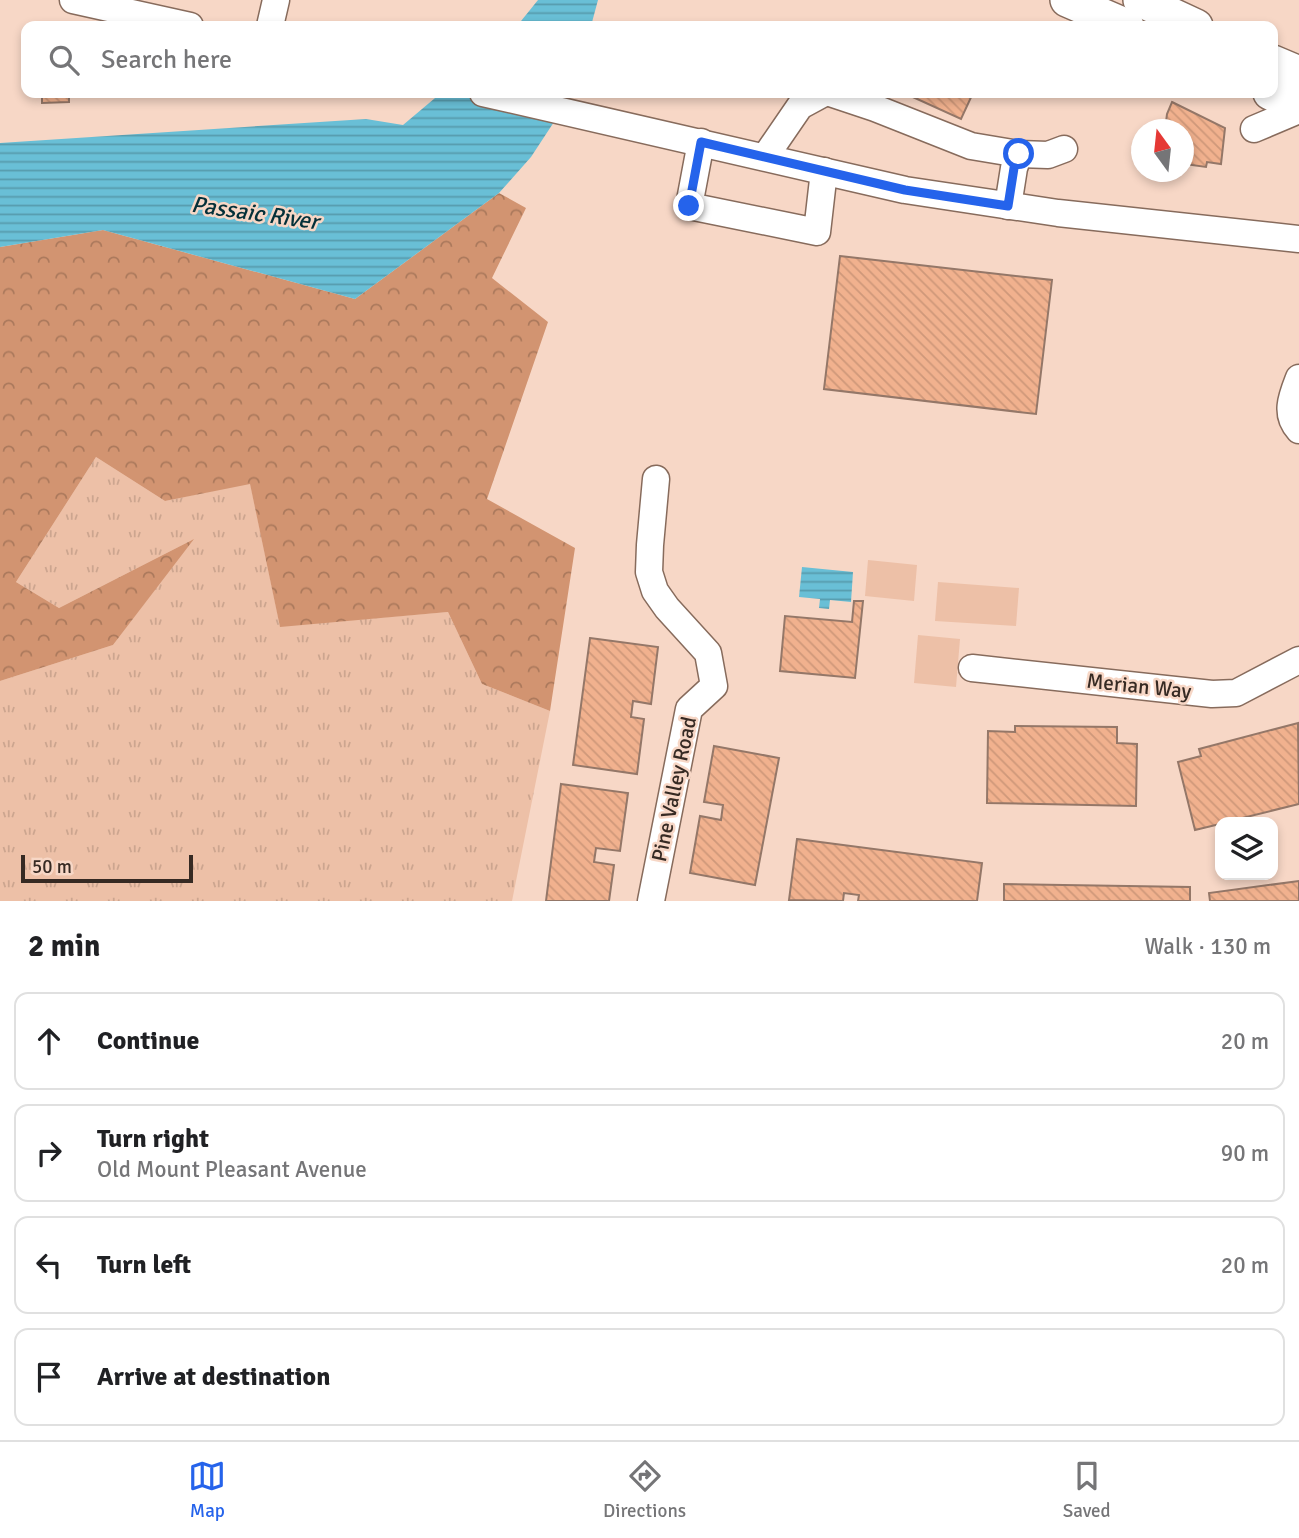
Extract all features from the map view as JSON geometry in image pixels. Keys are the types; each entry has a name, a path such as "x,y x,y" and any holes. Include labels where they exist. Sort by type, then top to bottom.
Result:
{"main road":[{"path":"1067,0 1125,19 1145,21"},
{"path":"1278,64 1299,73"},
{"path":"1278,97 1299,109"}],"street":[{"path":"74,0 168,21"},
{"path":"271,21 276,0"},
{"path":"506,98 905,190 1008,206 1299,239"},
{"path":"765,157 800,106 815,98"},
{"path":"845,98 971,146 1019,154 1048,155 1064,149"},
{"path":"1254,129 1299,109"},
{"path":"701,142 689,206 817,232 824,171"},
{"path":"1008,206 1019,154"},
{"path":"1299,377 1290,410 1292,423 1299,430"},
{"name":"Pine Valley Road","path":"653,901 689,709 714,686 708,653 667,608 655,591 649,572 656,479"},
{"name":"Merian Way","path":"972,668 1212,694 1236,693 1299,660"}],"green space":[{"path":"499,193 526,208 492,278 548,322 487,499 575,548 550,711 482,684 448,612 280,627 250,484 165,501 96,457 16,582 59,608 194,539 113,645 0,681 0,247 103,230 355,299"},
{"path":"96,457 165,501 250,483 280,626 448,612 482,684 550,711 512,901 0,901 0,681 113,645 192,540 59,608 16,582"},
{"path":"868,560 917,565 914,601 865,596"},
{"path":"938,582 1019,588 1016,626 935,621"},
{"path":"918,635 960,639 956,687 914,683"}],"water":[{"path":"538,0 598,0 592,21 521,21"},
{"name":"Passaic River","path":"435,98 570,98 531,157 499,193 355,299 103,230 0,247 0,143 366,119 403,125"},
{"path":"802,567 853,572 851,602 830,600 829,609 819,608 820,599 799,597"}],"building":[{"path":"42,98 69,98 69,102 42,103"},
{"path":"915,98 971,98 961,119"},
{"path":"1172,102 1225,128 1221,164 1207,162 1206,167 1194,165 1194,119 1166,119"},
{"path":"840,256 1052,280 1036,414 824,389"},
{"path":"854,601 863,601 855,678 780,671 785,616 852,622"},
{"path":"590,638 658,647 651,704 633,701 631,717 644,719 637,774 573,765"},
{"path":"1298,723 1299,804 1246,817 1215,817 1215,825 1195,830 1178,762 1201,756 1199,749"},
{"path":"1015,726 1117,727 1117,743 1137,744 1136,806 987,803 988,731 1015,732"},
{"path":"714,746 779,758 755,885 690,873 700,816 721,820 723,805 704,802"},
{"path":"561,784 628,793 620,851 596,848 594,862 614,865 609,901 546,901"},
{"path":"797,839 982,863 977,901 858,901 859,895 844,893 843,901 789,900"},
{"path":"1299,881 1299,901 1210,901 1209,893"},
{"path":"1004,884 1190,887 1190,901 1004,901"}],"route":[{"path":"689,206 701,142 905,190 1008,206 1019,154"}]}
